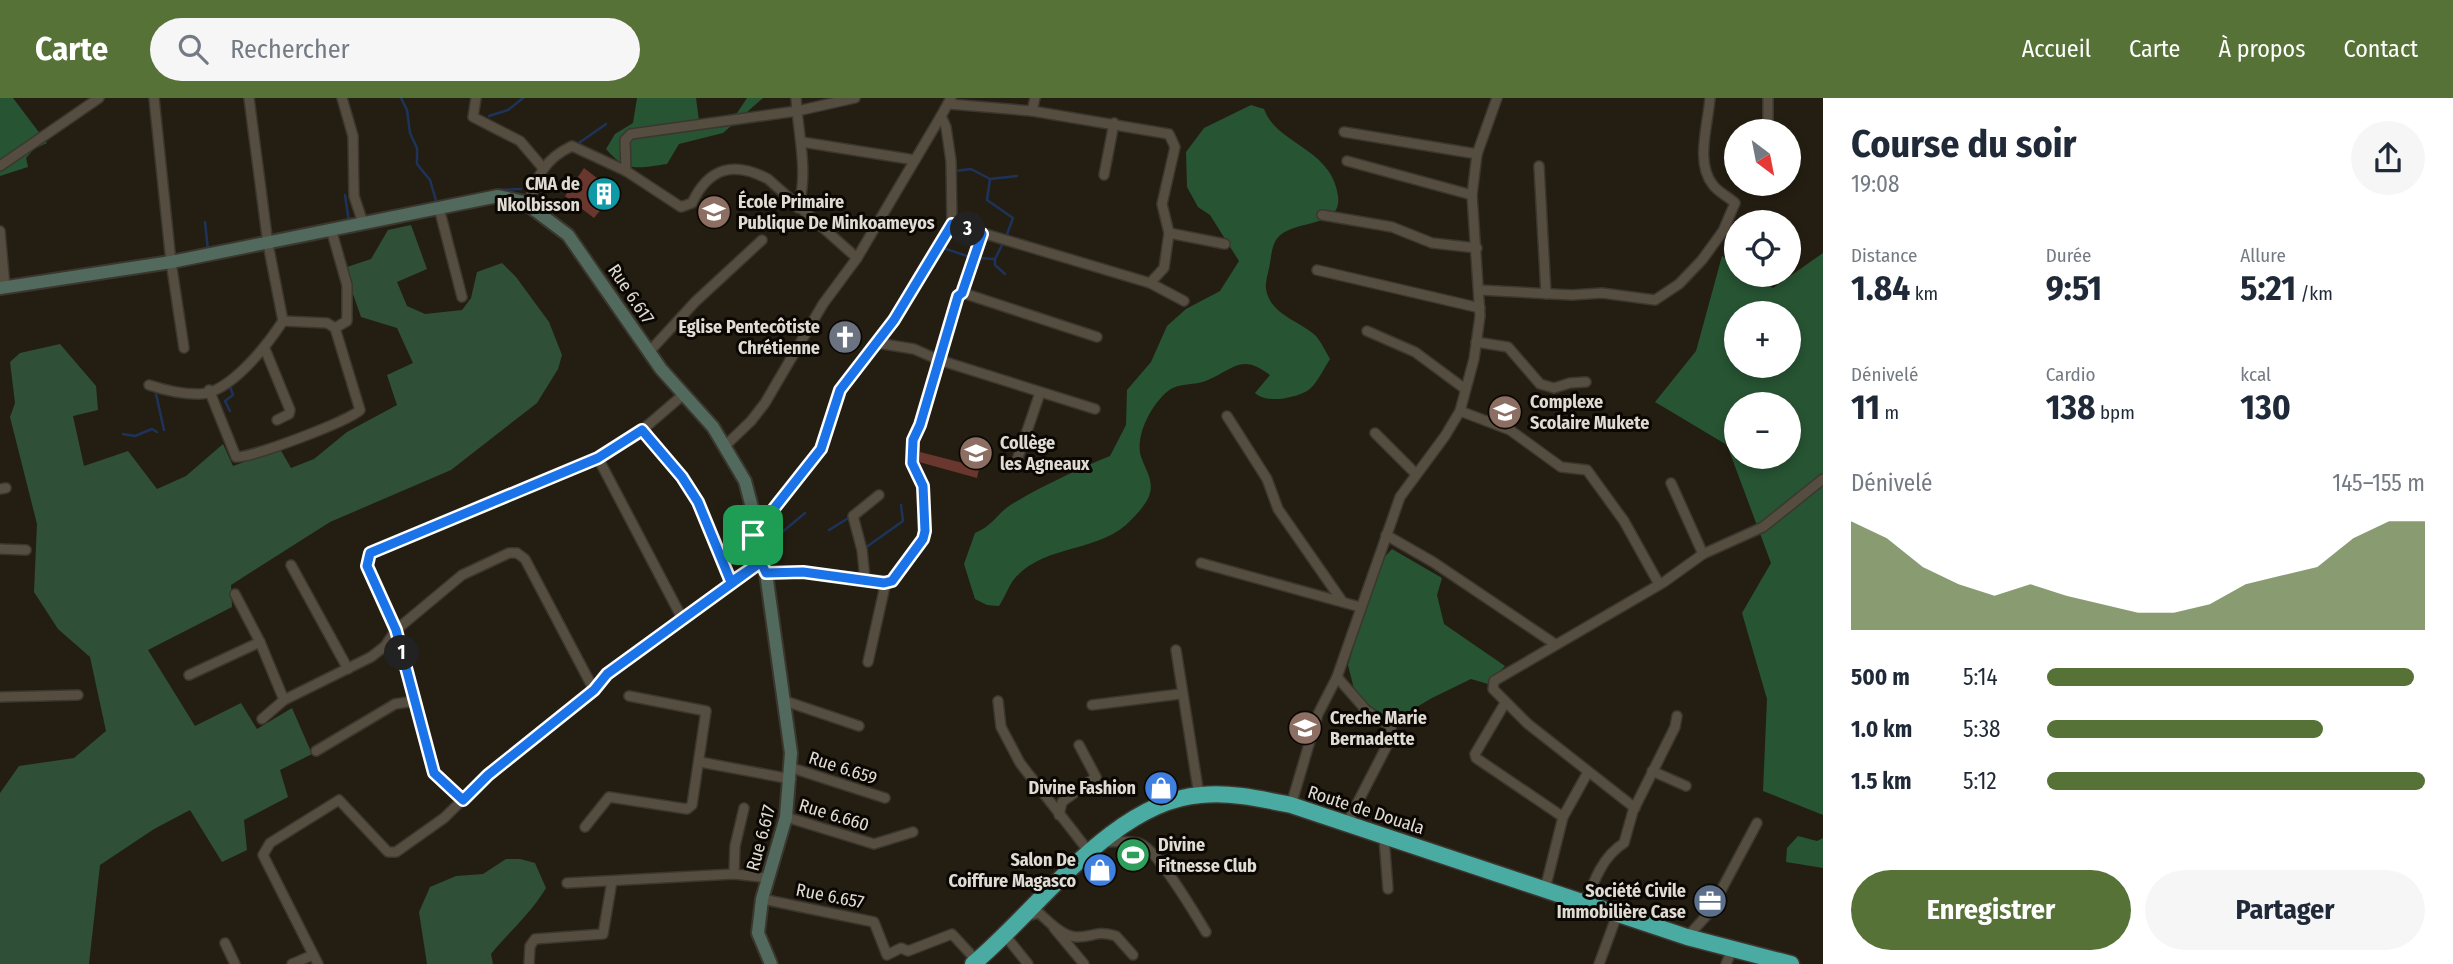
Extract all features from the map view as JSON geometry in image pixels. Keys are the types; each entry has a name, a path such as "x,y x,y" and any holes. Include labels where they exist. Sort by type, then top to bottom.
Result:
{"highway":[{"name":"Route de Douala","path":"975,963 1090,853 1141,813 1199,795 1240,795 1291,805 1384,838 1545,889 1687,937 1729,957 1791,964"}],"street":[{"path":"0,166 99,98"},
{"path":"154,98 171,262 184,348"},
{"path":"149,385 198,395 209,390 236,376 265,349 283,321 268,244 250,98"},
{"path":"342,98 353,136 354,196 363,223"},
{"path":"476,98 473,117 520,141 542,168"},
{"path":"796,98 802,142 803,192 798,208"},
{"path":"626,171 625,140 631,134 797,111 855,98"},
{"path":"1032,111 1035,98"},
{"path":"1291,805 1318,714 1337,677 1400,497 1460,411 1476,342 1480,308 1472,195 1477,154 1497,98"},
{"path":"1480,289 1546,294 1602,293 1655,300 1679,284 1702,260 1723,231 1735,203 1716,189 1706,175 1703,163 1710,98"},
{"path":"1768,98 1768,119"},
{"path":"726,445 765,403 823,304 857,258 950,101 1161,131 1174,141 1162,204 1169,233 1164,268 1150,283"},
{"path":"753,535 821,449 840,390 913,291 952,224 951,161 946,127 941,116"},
{"path":"1104,175 1114,124"},
{"path":"1344,132 1477,154"},
{"path":"802,142 915,160"},
{"path":"528,204 542,168 559,152 572,146 626,171 681,207 692,203 700,185 719,173 735,168 752,170 768,179 857,258"},
{"path":"1347,161 1472,195"},
{"path":"1539,166 1546,294"},
{"name":"Rue 6.617","path":"3,287 171,262 498,196 528,204 568,235 649,352 726,445 745,481 755,519 753,535 763,568 785,701 791,774 786,817 762,899 758,933 771,964"},
{"path":"439,208 462,296"},
{"path":"1322,215 1392,228 1432,243 1477,248"},
{"path":"952,224 1150,283 1184,301"},
{"path":"331,229 347,285 346,321 335,328"},
{"path":"0,231 3,287"},
{"path":"1169,233 1225,244"},
{"path":"318,964 263,855 270,843 339,800 388,852 396,852 463,800 488,775 594,690 607,674 731,582 763,568 884,583 892,581 923,539 923,486 912,463 913,440 958,296 962,293 982,234"},
{"path":"649,352 695,302 762,240"},
{"path":"1317,270 1480,308"},
{"path":"962,293 1097,337"},
{"path":"209,390 236,457 250,455 356,414 361,407 335,328 327,323 283,321"},
{"path":"1367,331 1415,352 1465,389"},
{"path":"1476,342 1508,347 1540,384 1553,388 1586,382"},
{"path":"877,343 914,349 939,360 1095,409"},
{"path":"265,349 290,410 289,414 277,420"},
{"path":"1016,463 1040,393"},
{"path":"463,800 434,773 396,630 367,566 370,553 598,458 642,430 684,394"},
{"path":"1460,411 1523,438 1562,467 1587,470 1624,521 1659,584"},
{"path":"1227,416 1267,478 1278,509 1342,601"},
{"path":"642,430 682,477 698,502 731,582"},
{"path":"1376,433 1416,474"},
{"path":"598,458 682,618"},
{"path":"1635,808 1505,703 1493,689 1494,681 1659,584 1703,554 1763,527 1823,480"},
{"path":"1671,483 1703,554"},
{"path":"865,579 862,550 853,516 879,495"},
{"path":"1386,535 1433,562 1555,644"},
{"path":"0,549 26,550"},
{"path":"262,719 284,700 348,669 385,646 396,630 461,575 509,553 517,553 525,559 594,690"},
{"path":"1201,563 1360,607"},
{"path":"290,565 348,669"},
{"path":"868,662 884,583"},
{"path":"235,594 260,642 284,700"},
{"path":"189,676 260,642"},
{"path":"1175,650 1180,694 1199,795"},
{"path":"1337,677 1366,709 1390,726 1393,734 1346,825"},
{"path":"1091,705 1180,694"},
{"path":"0,698 78,695"},
{"path":"585,827 609,797 687,809 692,805 706,711 629,696"},
{"path":"316,751 395,704 415,701"},
{"path":"785,701 859,726"},
{"path":"998,701 1005,737 1059,815 1090,853"},
{"path":"1505,703 1475,754 1476,758 1525,794 1563,817"},
{"path":"1586,903 1595,878 1613,849 1624,843 1635,808 1675,727 1677,716"},
{"path":"1059,815 1062,803 1096,777 1079,745"},
{"name":"Rue 6.659","path":"700,762 791,774 886,798"},
{"path":"1653,771 1686,786"},
{"path":"1545,889 1563,817 1588,772"},
{"path":"734,874 734,846 744,808"},
{"name":"Rue 6.660","path":"786,817 874,844 913,832"},
{"path":"1687,937 1709,913 1757,823"},
{"path":"1384,838 1388,889"},
{"path":"1103,842 1135,843 1147,848 1176,885 1206,932"},
{"path":"567,883 734,874 769,877"},
{"path":"529,964 530,946 535,939 603,934 612,881"},
{"name":"Rue 6.657","path":"762,899 874,922 887,954 901,948 908,951 952,934 975,963"},
{"path":"1022,918 1039,913 1068,936 1079,938 1093,932 1116,936 1133,955"},
{"path":"1599,964 1617,915"},
{"path":"1050,923 1084,964"},
{"path":"1004,934 1028,964"},
{"path":"225,943 235,964"},
{"path":"292,964 313,954"}],"green space":[{"path":"0,98 13,98 47,143 34,149 26,158 28,167 0,176"},
{"path":"637,98 696,98 699,121 737,113 747,98 763,98 723,133 679,144 667,164 633,167 620,162 606,149 615,134 633,123"},
{"path":"1251,105 1264,109 1280,131 1315,157 1326,167 1334,180 1338,196 1337,207 1324,219 1282,234 1273,247 1266,286 1273,305 1316,336 1330,359 1310,389 1288,398 1266,398 1255,393 1270,375 1260,368 1244,364 1203,382 1177,386 1168,391 1151,411 1143,428 1140,453 1151,488 1147,500 1134,517 1120,530 1105,538 1042,559 1028,567 1015,578 999,606 987,605 975,599 964,564 975,533 987,527 1007,508 1024,497 1110,456 1126,425 1127,390 1151,362 1167,326 1186,309 1220,291 1239,261 1210,215 1198,207 1187,187 1186,152 1204,128"},
{"path":"411,225 427,269 397,282 407,306 425,314 462,310 471,298 477,272 502,263 516,277 549,322 562,355 558,369 537,403 451,470 330,522 231,585 232,607 148,650 195,726 241,703 257,729 292,708 312,754 280,770 288,797 244,820 247,850 222,862 190,810 154,829 100,865 89,964 0,964 0,793 19,766 74,758 106,731 90,657 58,629 34,592 37,524 10,417 15,403 10,362 20,353 60,344 96,386 98,410 73,416 84,466 128,451 157,489 186,476 223,444 233,466 280,449 291,468 314,459 347,432 397,405 387,375 413,363 397,328 361,317 344,268 371,259 388,230"},
{"path":"1823,253 1823,815 1763,791 1767,699 1742,613 1771,563 1736,469 1801,469 1801,392 1724,392 1724,443 1655,402 1696,351 1722,256 1724,287 1801,287 1801,268"},
{"path":"1392,549 1442,578 1437,595 1444,624 1505,666 1488,684 1471,679 1393,721 1369,706 1354,689 1348,665 1379,563"},
{"path":"1798,836 1817,841 1823,838 1823,868 1786,862 1787,848"},
{"path":"506,859 535,863 546,888 491,954 493,964 427,964 419,912 430,887 456,876 483,874"}],"building":[{"name":"CMA de Nkolbisson","path":"584,168 615,192 594,218 565,196"},
{"name":"Collège les Agneaux","path":"972,442 984,445 977,478 919,462 920,452 967,464"}],"waterway":[{"path":"401,98 417,148 417,164 430,180 437,204"},
{"path":"489,116 508,110 523,98"},
{"path":"576,145 606,124"},
{"path":"955,171 971,169 990,179 1017,176"},
{"path":"990,179 987,200 1013,218 1006,237"},
{"path":"450,200 499,190 521,189"},
{"path":"345,195 349,222"},
{"path":"205,222 208,250"},
{"path":"995,259 1003,243"},
{"path":"940,247 970,257"},
{"path":"977,258 995,259"},
{"path":"995,259 995,265 1005,274"},
{"path":"229,383 233,395 225,401 230,411"},
{"path":"156,394 164,430"},
{"path":"123,434 135,436 152,429 157,432"},
{"path":"865,548 903,521 901,505"},
{"path":"762,549 805,513"},
{"path":"829,530 850,517"}],"place":[{"name":"CMA de Nkolbisson","path":"604,194"},
{"name":"École Primaire Publique De Minkoameyos","path":"714,212"},
{"name":"Eglise Pentecôtiste Chrétienne","path":"845,337"},
{"name":"Complexe Scolaire Mukete","path":"1505,412"},
{"name":"Collège les Agneaux","path":"976,453"},
{"name":"Creche Marie Bernadette","path":"1305,728"},
{"name":"Divine Fashion","path":"1161,788"},
{"name":"Divine Fitnesse Club","path":"1133,855"},
{"name":"Salon De Coiffure Magasco","path":"1100,870"},
{"name":"Société Civile Immobilière Case","path":"1710,901"}],"route":[{"path":"753,535 761,562 607,674 594,690 569,712 488,775 463,800 434,773 396,630 367,566 370,553 598,458 642,430 682,477 698,502 731,582 761,562 766,573 803,572 884,583 892,581 923,539 923,486 912,463 913,440 920,425 958,296 962,293 982,234 952,224 894,320 840,390 821,449 753,535"}]}
